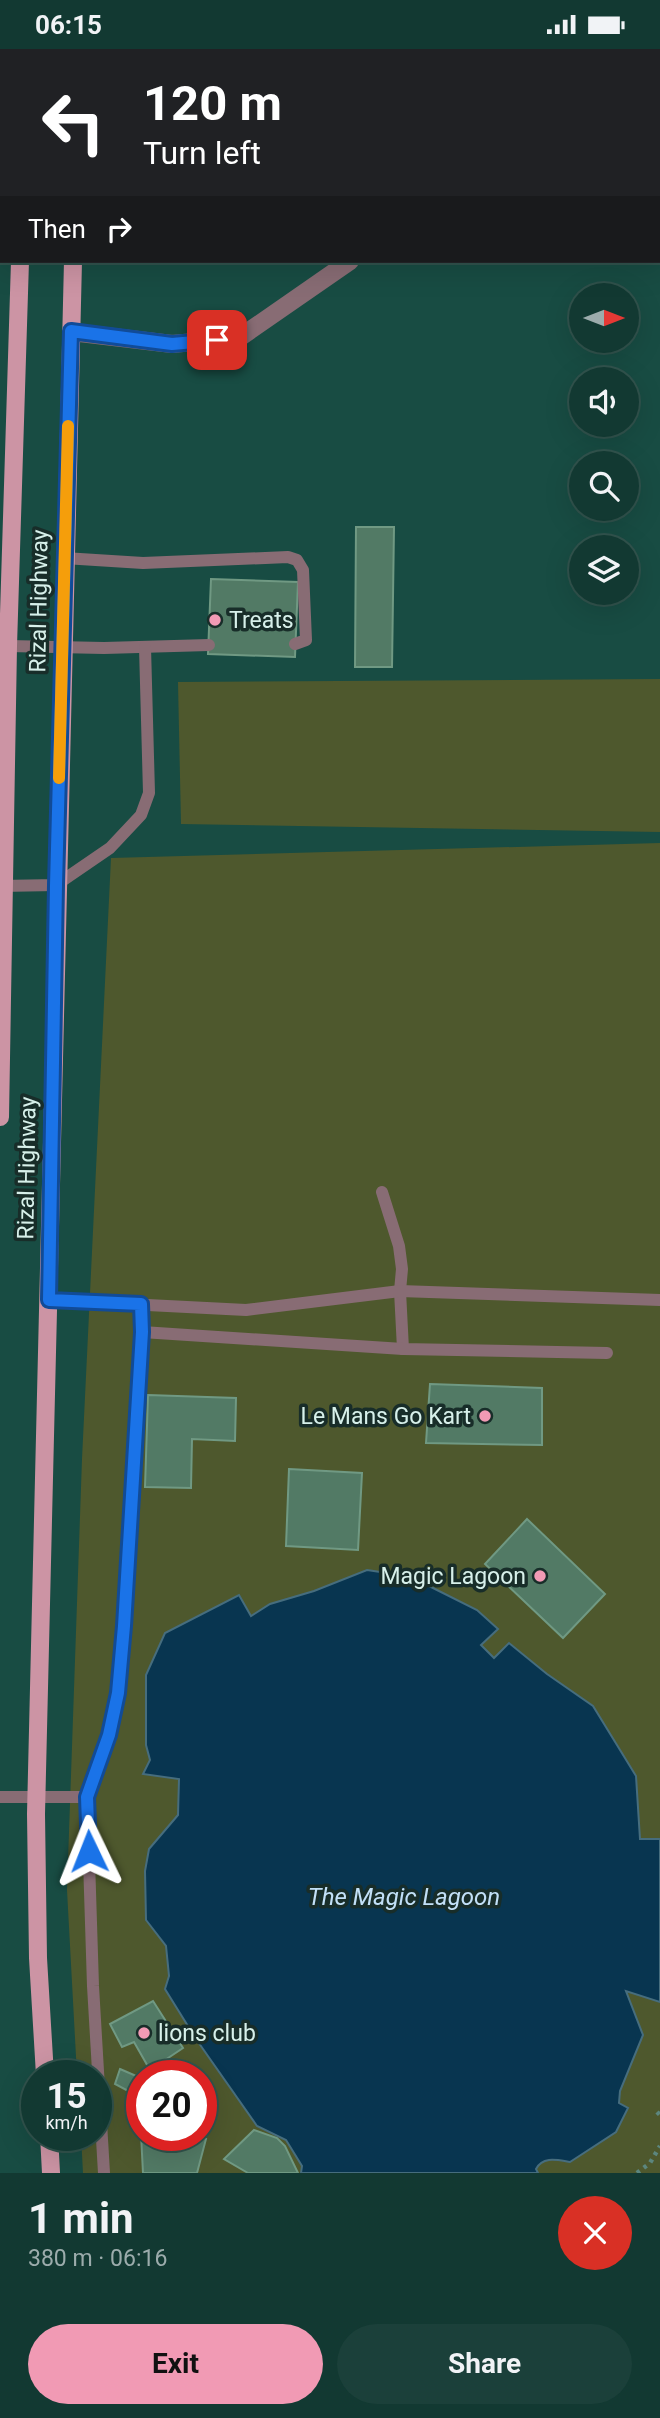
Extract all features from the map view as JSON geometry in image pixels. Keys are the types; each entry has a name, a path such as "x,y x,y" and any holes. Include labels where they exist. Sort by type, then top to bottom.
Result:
{"main road":[{"name":"Rizal Highway","path":"0,1117 2,886 20,263"},
{"name":"Rizal Highway","path":"44,2060 38,1958 36,1796 73,263"},
{"path":"50,2151 51,2173"}],"street":[{"path":"71,331 172,344 239,338 347,263"}],"lane":[{"path":"64,558 143,563 288,557 297,560 303,570 306,640 295,644"},
{"path":"8,646 209,645"},
{"path":"2,886 56,885 110,848 141,815 149,793 145,647"},
{"path":"382,1192 399,1246 402,1269 400,1291 403,1349"},
{"path":"49,1300 246,1310 400,1291 660,1300"},
{"path":"104,2173 93,1986 87,1797 109,1735 118,1693 142,1332 141,1304"},
{"path":"142,1332 403,1349 607,1353"},
{"path":"0,1797 87,1797"}],"path":[{"path":"637,2173 650,2163 660,2146"}],"green space":[{"path":"660,679 660,832 181,824 178,682"},
{"path":"660,843 660,2173 83,2173 82,2151 112,2151 112,2060 76,2060 67,1890 82,1459 111,858"}],"water":[{"name":"The Magic Lagoon","path":"367,1570 407,1576 477,1610 498,1629 481,1645 494,1658 509,1643 593,1706 636,1776 640,1839 660,1839 660,2002 626,1991 643,2035 620,2091 619,2103 628,2108 616,2132 570,2162 542,2162 536,2169 538,2173 301,2173 302,2166 286,2140 257,2126 217,2069 217,2060 211,2060 165,1989 169,1976 166,1946 146,1920 145,1871 149,1849 178,1815 179,1779 143,1774 150,1760 146,1745 146,1675 165,1633 239,1595 251,1616 270,1604 314,1591"}],"building":[{"path":"356,527 394,527 392,667 355,667"},
{"path":"211,579 298,582 295,657 208,654"},
{"name":"Le Mans Go Kart","path":"430,1384 542,1388 542,1445 426,1443"},
{"path":"148,1395 236,1398 235,1441 192,1439 191,1488 145,1487"},
{"path":"289,1469 362,1473 358,1550 286,1546"},
{"path":"527,1519 605,1594 563,1638 485,1564"},
{"name":"lions club","path":"153,2001 183,2048 165,2060 144,2060 134,2042 122,2047 110,2024"},
{"path":"120,2069 126,2072 126,2090 115,2084"},
{"path":"254,2130 277,2138 285,2146 298,2173 248,2173 224,2159"},
{"path":"142,2151 203,2151 197,2173 143,2173"}],"slow traffic":[{"path":"59,778 68,426"}],"place":[{"name":"Treats","path":"215,620"},
{"name":"Le Mans Go Kart","path":"485,1416"},
{"name":"Magic Lagoon","path":"540,1576"},
{"name":"lions club","path":"144,2033"}],"route":[{"path":"89,1851 87,1797 109,1735 118,1693 142,1332 141,1304 49,1300 56,885 71,331 172,344 217,340"}]}
